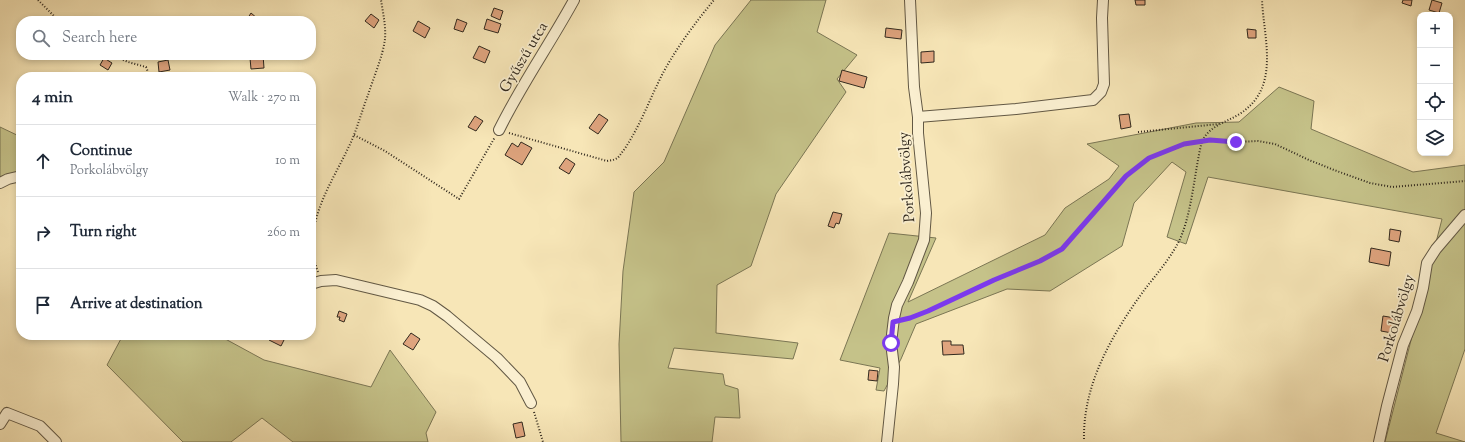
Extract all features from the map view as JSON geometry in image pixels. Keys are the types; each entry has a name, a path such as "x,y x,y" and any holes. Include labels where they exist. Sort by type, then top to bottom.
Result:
{"street":[{"name":"Gyűszű utca","path":"499,130 507,113 559,28 574,0"},
{"name":"Porkolábvölgy","path":"887,442 894,367 891,343 893,322 897,305 908,282 924,240 926,213 914,87 910,0"},
{"path":"918,117 1093,100 1101,92 1104,84 1102,18 1103,0"},
{"path":"0,183 16,177"},
{"name":"Porkolábvölgy","path":"1379,442 1386,406 1402,345 1417,311 1427,263 1436,249 1465,215"},
{"path":"316,282 336,280 420,300 433,306 497,358 520,382 531,403"},
{"path":"0,424 7,413 40,426 56,442"}],"path":[{"path":"38,0 54,16"},
{"path":"316,219 326,189 354,135 385,41 385,20 381,0"},
{"path":"354,135 385,151 459,199 499,130 607,161 615,160 620,156 633,134 664,72 694,25 714,0"},
{"path":"1084,439 1084,426 1090,392 1103,356 1118,328 1177,244 1186,222 1202,141 1206,133 1239,114 1254,102 1263,89 1267,76 1267,52 1262,0"},
{"path":"123,60 146,67 148,72"},
{"path":"1138,132 1220,124"},
{"path":"893,322 910,318 928,311 994,280 1040,261 1062,249 1126,176 1149,158 1184,144 1210,140 1236,142 1258,141 1275,144 1334,170 1370,183 1392,187 1465,181"},
{"path":"316,268 321,281"},
{"path":"531,403 543,442"}],"shaded area":[{"path":"751,0 826,0 817,32 857,55 837,79 846,92 776,194 751,266 717,285 716,333 798,343 793,359 674,348 668,368 723,374 725,385 738,389 740,418 715,417 712,442 621,442 619,344 623,271 634,192 664,162 715,45"},
{"path":"1279,87 1314,101 1311,129 1413,172 1465,165 1465,349 1436,433 1465,442 1385,442 1442,219 1208,177 1186,244 1167,237 1186,172 1172,162 1134,203 1122,246 1050,291 1007,289 916,324 901,359 884,391 876,390 880,368 840,360 889,233 936,238 908,302 1045,235 1065,208 1109,179 1119,166 1087,144 1196,123 1239,122"},
{"path":"0,127 16,135 16,178 0,183"},
{"path":"120,340 227,340 264,360 371,387 390,350 436,412 426,433 428,442 293,442 262,418 231,442 183,442 107,365"}],"building":[{"path":"1135,0 1145,0 1145,5 1136,5"},
{"path":"1403,0 1412,0 1411,6 1402,3"},
{"path":"1432,0 1442,3 1439,12 1429,10"},
{"path":"494,8 503,11 500,20 491,16"},
{"path":"371,14 379,20 374,28 365,21"},
{"path":"457,19 467,23 463,32 454,29"},
{"path":"487,19 501,24 498,33 484,29"},
{"path":"418,21 430,28 425,38 413,31"},
{"path":"886,28 902,30 901,39 885,37"},
{"path":"1247,29 1256,30 1256,38 1248,38"},
{"path":"479,46 490,51 485,63 473,58"},
{"path":"934,51 934,62 921,63 921,52"},
{"path":"103,60 107,60 112,63 108,70 100,65"},
{"path":"168,60 170,70 159,72 158,62"},
{"path":"250,60 263,60 264,68 251,69"},
{"path":"842,70 867,77 864,88 839,81"},
{"path":"599,114 608,120 598,134 589,128"},
{"path":"1129,114 1131,127 1121,129 1119,115"},
{"path":"475,116 483,121 476,131 468,127"},
{"path":"521,142 532,148 522,165 505,155 512,143 518,147"},
{"path":"566,158 575,164 569,174 559,168"},
{"path":"833,212 842,214 839,224 836,223 834,228 828,226"},
{"path":"1390,229 1401,231 1399,242 1389,240"},
{"path":"1371,248 1391,252 1389,266 1369,262"},
{"path":"339,311 347,314 344,322 339,320 340,317 337,317"},
{"path":"1383,316 1395,318 1392,333 1381,331"},
{"path":"411,333 420,339 413,350 403,344"},
{"path":"269,340 284,340 281,346"},
{"path":"942,341 951,341 951,345 963,345 964,354 943,355"},
{"path":"869,370 878,371 877,381 868,380"},
{"path":"522,422 525,436 516,438 513,424"}],"route":[{"path":"891,343 893,322 910,318 928,311 994,280 1040,261 1062,249 1126,176 1149,158 1184,144 1210,140 1236,142"}]}
